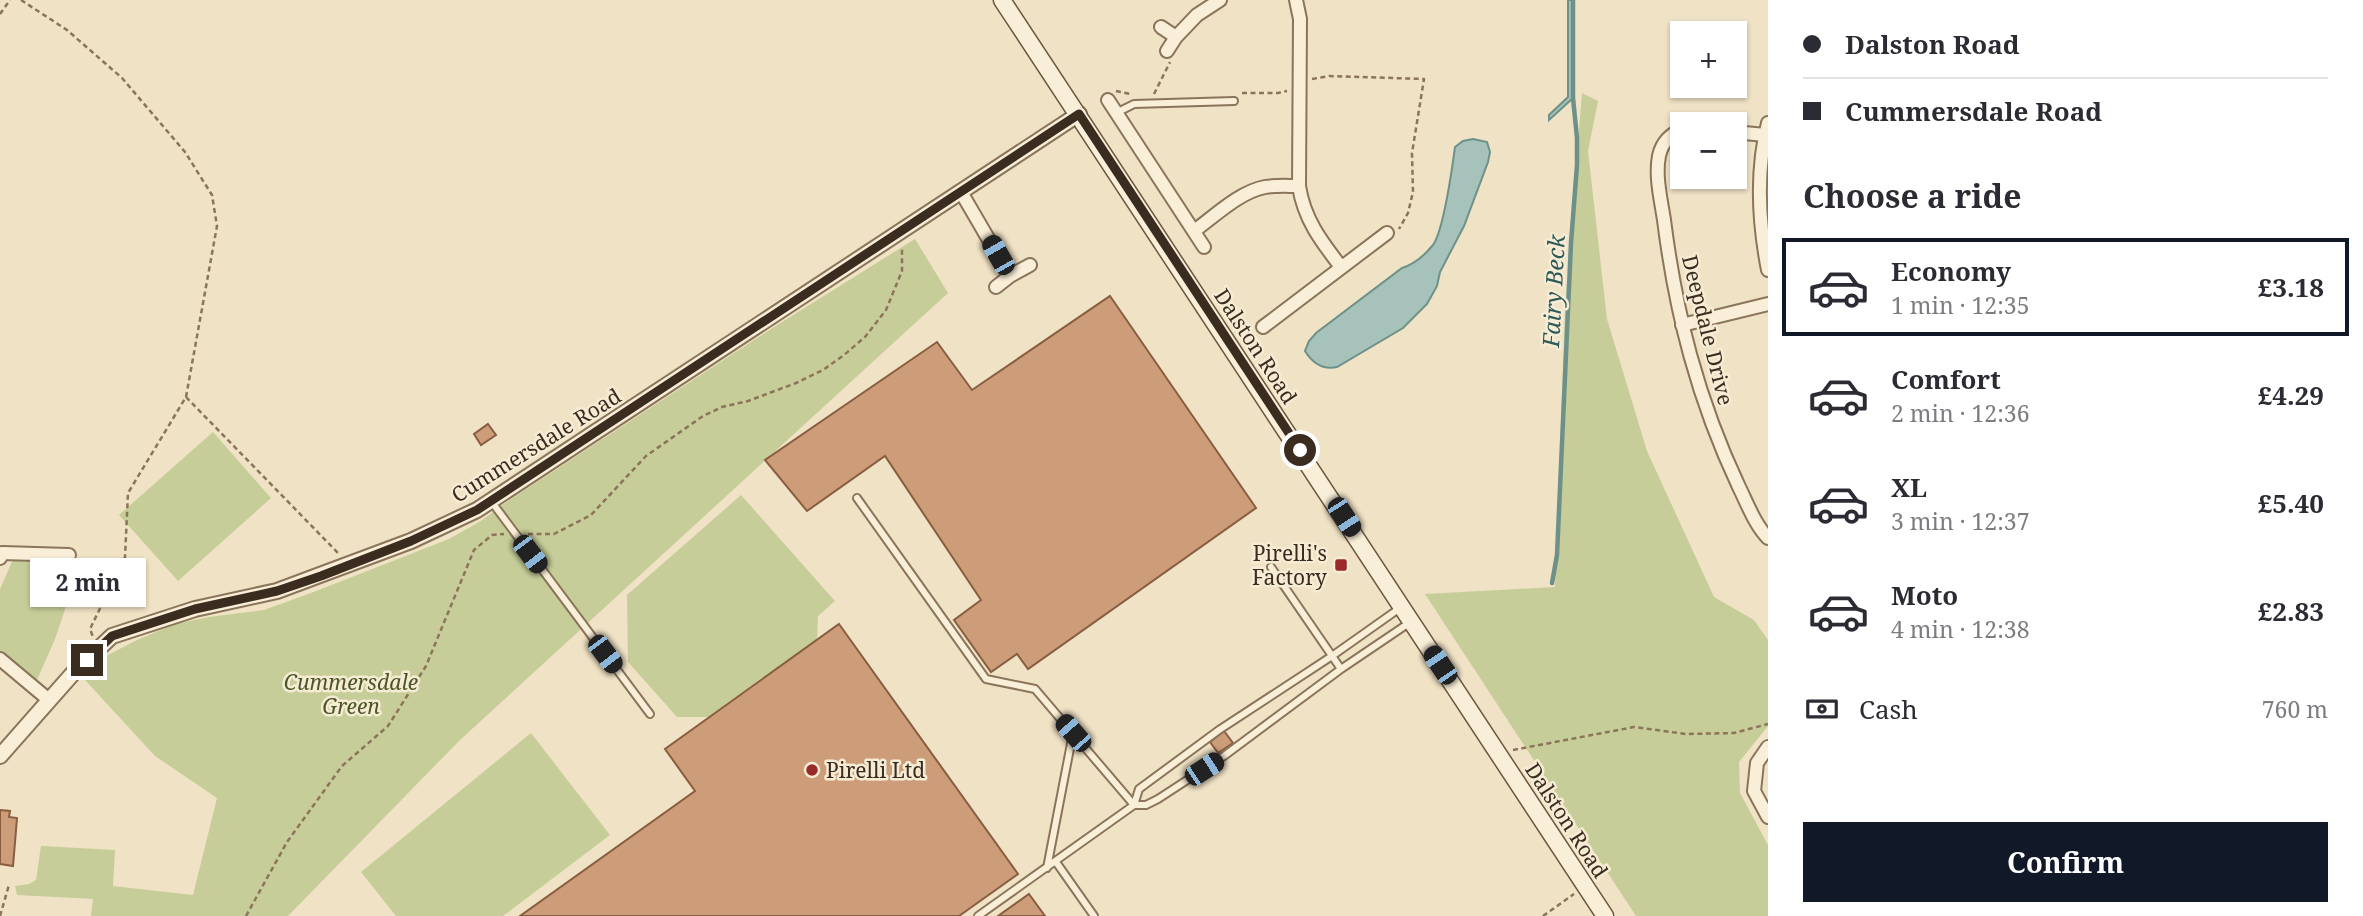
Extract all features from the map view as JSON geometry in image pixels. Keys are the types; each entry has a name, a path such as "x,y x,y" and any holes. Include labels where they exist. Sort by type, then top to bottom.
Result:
{"main road":[{"name":"Dalston Road","path":"1002,0 1605,916"}],"street":[{"path":"1167,51 1197,15 1220,0"},
{"path":"1296,0 1300,19 1299,186 1316,236 1341,267"},
{"path":"1161,27 1176,37"},
{"path":"1108,100 1204,247"},
{"name":"Cummersdale Road","path":"0,757 75,671 112,636 195,609 277,591 411,541 477,510 1079,114"},
{"path":"1747,131 1767,129 1761,191 1768,270"},
{"name":"Deepdale Drive","path":"1670,136 1659,155 1658,178 1682,325 1701,397 1719,443 1752,513 1768,538"},
{"path":"1194,231 1252,192 1265,187 1299,186"},
{"path":"961,192 1010,276"},
{"path":"1263,327 1387,233"},
{"path":"996,287 1030,265"},
{"path":"1682,325 1768,304"},
{"path":"1,553 69,555"},
{"path":"0,659 49,700"},
{"path":"1768,747 1757,763 1754,790 1768,817"}],"lane":[{"path":"1116,113 1134,104 1234,101"},
{"path":"857,498 986,679 1035,688 1134,805"},
{"path":"491,501 650,714"},
{"path":"1270,567 1341,669"},
{"path":"1134,805 1139,789 1219,730 1402,607"},
{"path":"978,916 1134,805 1146,805 1158,799 1214,763 1341,669 1411,622"},
{"path":"1047,868 1073,733"},
{"path":"1056,862 1094,916"}],"path":[{"path":"0,14 10,0"},
{"path":"21,0 67,30 122,78 185,152 212,195 217,226 186,397 128,493 125,557 90,629 98,649"},
{"path":"1154,94 1172,60 1167,51"},
{"path":"246,916 287,842 342,766 388,726 426,666 474,550 492,535 554,534 572,526 591,515 646,456 703,416 722,407 748,401 796,383 823,370 844,355 865,337 886,310 895,291 902,271 903,250 898,234"},
{"path":"186,397 350,565"},
{"path":"1498,753 1634,727 1686,734 1734,733 1768,724"},
{"path":"0,916 9,885"},
{"path":"1542,916 1585,886"}],"green space":[{"path":"1582,93 1598,101 1588,151 1607,319 1647,451 1714,597 1754,620 1768,640 1768,726 1739,762 1740,793 1768,845 1768,916 1636,916 1425,594 1555,587 1565,310"},
{"name":"Cummersdale Green","path":"915,239 948,293 460,740 288,916 91,916 93,899 17,895 15,886 36,880 41,846 115,850 113,886 193,895 217,798 155,756 85,680 106,656 175,624 264,610 449,539 481,521 774,327"},
{"path":"213,432 271,498 178,581 119,515"},
{"path":"741,495 835,601 818,616 817,640 709,717 677,717 628,662 627,595"},
{"path":"14,557 82,560 55,639 37,680 0,652 0,589"},
{"path":"531,733 610,835 503,916 396,916 361,872"}],"water":[{"path":"1568,0 1573,0 1573,98 1549,120 1549,115 1568,97"},
{"path":"1473,139 1487,142 1490,152 1488,162 1464,226 1427,304 1403,328 1337,367 1327,368 1315,363 1305,351 1316,333 1402,268 1419,259 1433,245 1444,213 1455,147 1463,141"}],"building":[{"path":"1110,296 1256,508 1028,669 1017,654 991,672 954,620 981,600 885,456 807,511 765,460 937,342 972,390"},
{"path":"488,424 496,435 481,445 474,434"},
{"name":"Pirelli Ltd","path":"839,624 1018,874 959,916 520,916 695,791 665,749"},
{"path":"1224,731 1233,743 1218,753 1210,742"},
{"path":"0,810 10,811 9,817 17,818 13,866 0,864"},
{"path":"1029,894 1045,916 998,916"}],"waterway":[{"name":"Fairy Beck","path":"1552,583 1557,555 1577,165 1573,98 1573,0"}],"place":[{"name":"Pirelli's Factory","path":"1341,565"},
{"name":"Pirelli Ltd","path":"812,770"}],"route":[{"path":"87,660 112,636 195,609 277,591 321,576 411,541 477,510 1079,114 1300,450"}]}
